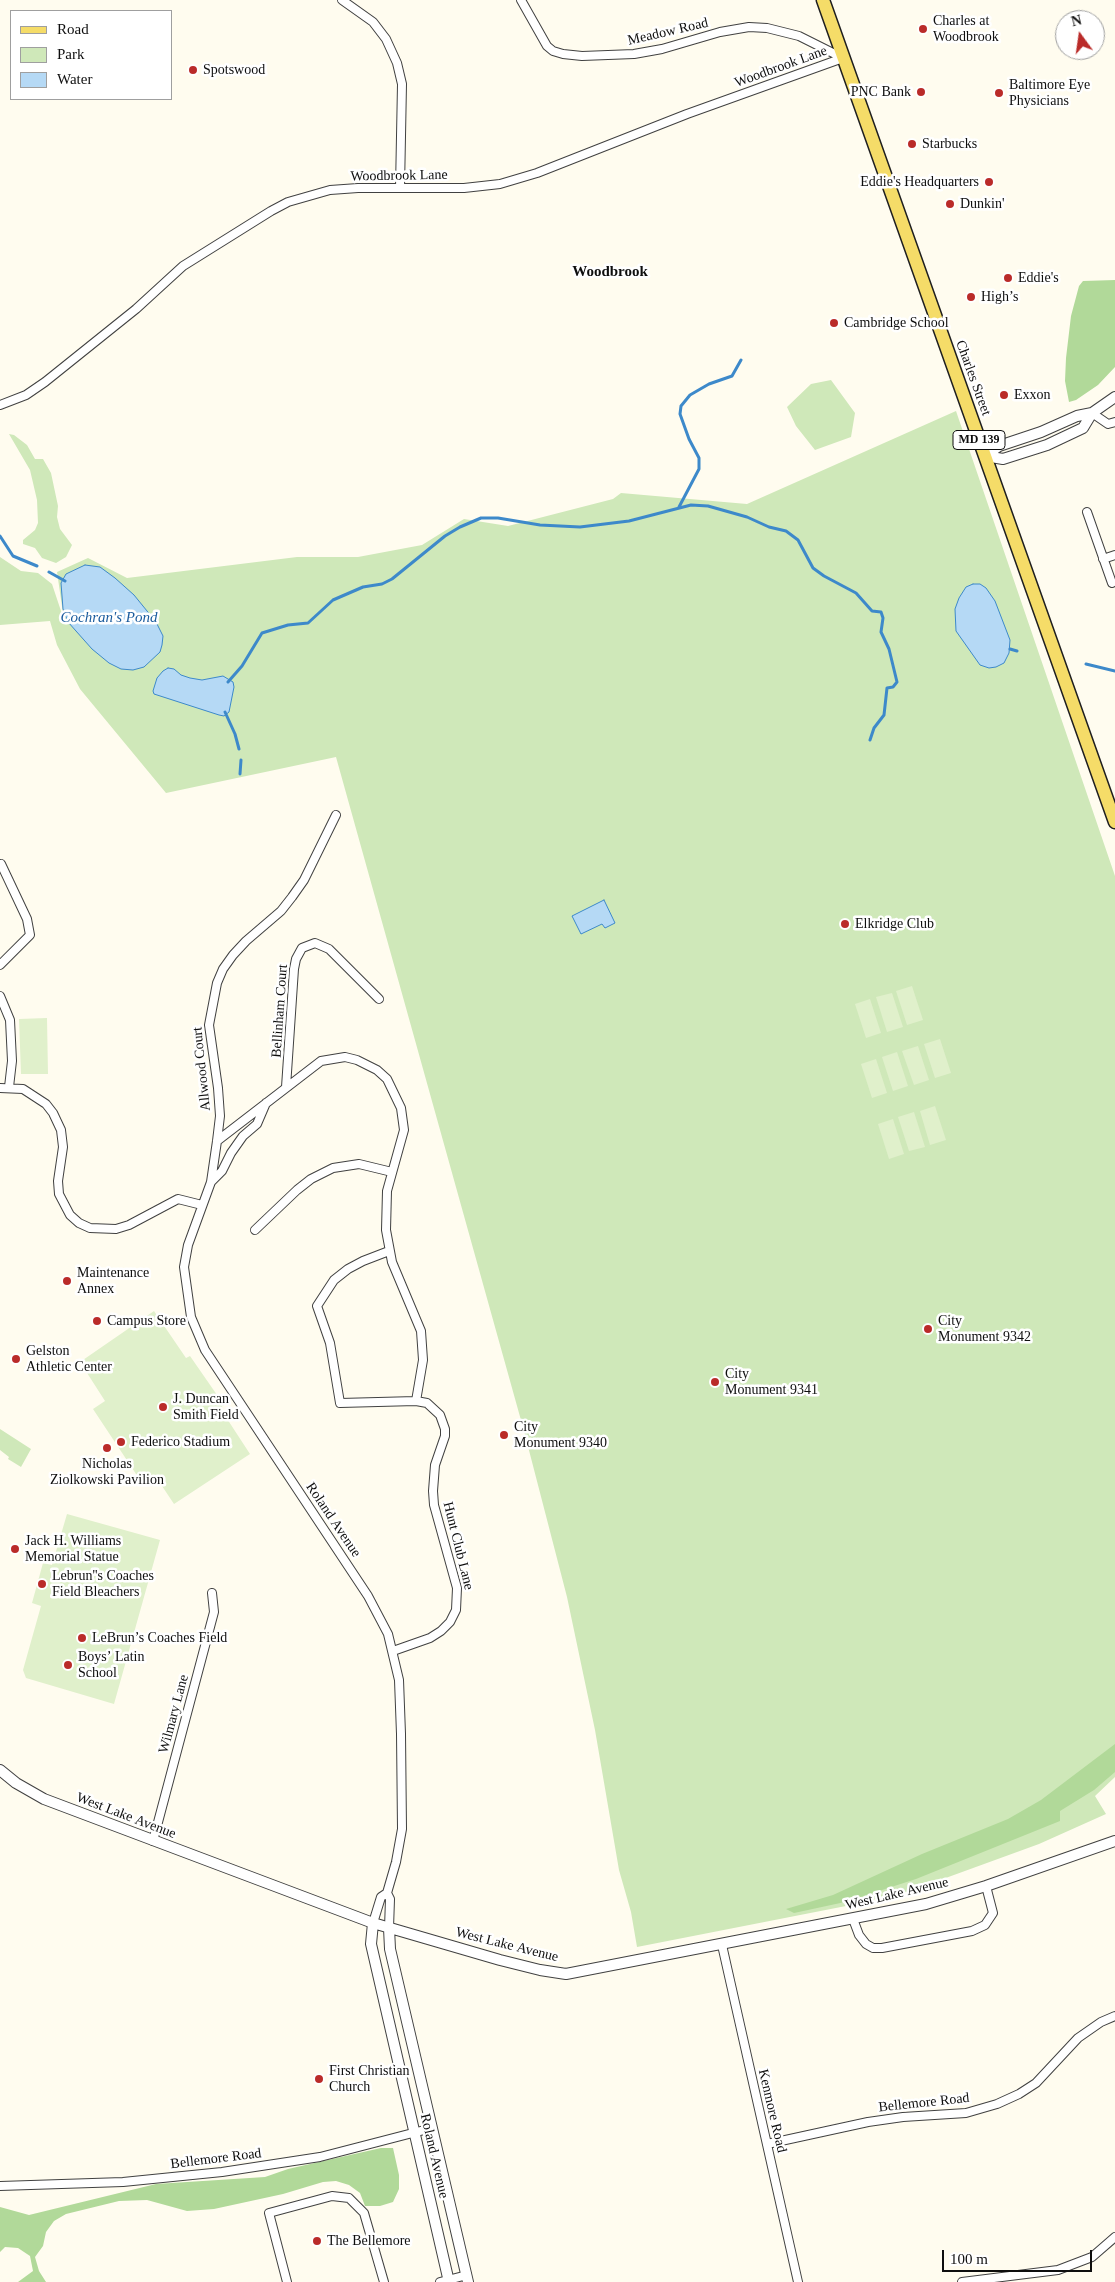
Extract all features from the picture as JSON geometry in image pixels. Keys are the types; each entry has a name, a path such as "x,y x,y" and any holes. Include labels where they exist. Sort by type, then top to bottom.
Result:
{"main road":[{"name":"Charles Street","path":"823,0 1115,822"}],"street":[{"path":"342,0 373,22 386,39 398,63 402,84 400,188"},
{"name":"Meadow Road","path":"521,0 547,46 553,51 562,54 582,56 634,54 662,49 720,32 749,27 766,28 799,36 844,58"},
{"name":"Woodbrook Lane","path":"0,405 26,395 45,382 129,314 183,266 270,211 288,202 330,190 464,188 512,181 686,114 844,58"},
{"path":"985,456 999,446 1041,432 1077,416 1092,413 1115,397"},
{"path":"1092,413 1108,424 1115,422"},
{"path":"1086,512 1112,583"},
{"path":"1103,559 1115,555"},
{"name":"Allwood Court","path":"210,1182 220,1116 209,1025 217,983 223,969 233,955 246,941 281,911 304,880 336,814"},
{"path":"0,965 30,936 27,919 1,864"},
{"name":"Bellinham Court","path":"286,1087 294,969 296,959 302,948 315,943 329,949 379,999"},
{"path":"0,996 10,1020 12,1061 9,1086"},
{"path":"217,1141 311,1067 332,1058 357,1060 377,1070 387,1079 397,1096 404,1120 401,1145 392,1172 385,1211 389,1251 421,1330 422,1360 416,1401 340,1403 330,1343 317,1306 334,1280 363,1261 389,1251"},
{"path":"0,1088 9,1086 23,1089 34,1095 53,1113 61,1130 63,1148 58,1181 59,1194 66,1210 79,1223 90,1228 116,1229 129,1225 178,1199 202,1206"},
{"path":"210,1182 222,1171 231,1153 243,1136 257,1124 266,1103"},
{"path":"256,1230 297,1190 311,1179 332,1168 359,1164 392,1172"},
{"name":"Roland Avenue","path":"210,1182 188,1245 184,1267 188,1303 198,1338 214,1366 368,1596 382,1621 393,1651 399,1680 401,1705 402,1830 388,1893 390,1899 390,1949 467,2279"},
{"name":"Hunt Club Lane","path":"393,1651 430,1638 441,1631 450,1622 456,1610 457,1588 434,1506 433,1491 435,1465 444,1442 445,1429 440,1415 427,1403 416,1401"},
{"name":"Wilmary Lane","path":"153,1841 214,1612 212,1593"},
{"name":"West Lake Avenue","path":"0,1770 16,1783 44,1799 373,1924 524,1966 566,1974 926,1904 986,1886 1115,1841"},
{"path":"853,1919 859,1935 866,1944 873,1948 882,1948 972,1931 985,1926 992,1913 986,1886"},
{"name":"Roland Avenue","path":"388,1893 381,1896 373,1924 371,1944 415,2133 446,2281"},
{"name":"Kenmore Road","path":"722,1945 798,2282"},
{"name":"Bellemore Road","path":"767,2144 868,2122 903,2117 966,2113 997,2104 1019,2094 1036,2083 1078,2038 1101,2022 1115,2016"},
{"name":"Bellemore Road","path":"0,2186 123,2182 304,2161 432,2128"},
{"path":"287,2282 269,2212 332,2196 349,2198 364,2213 384,2282"},
{"path":"962,2282 1058,2270 1092,2257 1115,2237"},
{"path":"446,2281 467,2279"}],"green space":[{"path":"1115,280 1115,367 1098,385 1076,400 1069,402 1065,381 1066,358 1071,316 1079,286 1083,281"},
{"path":"831,380 855,413 851,437 815,450 796,426 787,407 811,384"},
{"name":"Elkridge Club","path":"956,411 1115,876 1115,1777 1095,1796 1106,1814 1039,1844 910,1891 846,1906 637,1947 631,1912 619,1870 595,1730 567,1597 524,1431 336,757 166,793 80,689 57,645 50,621 0,625 0,557 21,571 38,573 52,584 64,620 57,572 88,558 127,578 297,557 358,557 422,545 464,519 508,526 613,499 621,493 747,504"},
{"path":"9,434 14,435 27,445 35,459 43,459 51,473 58,506 57,517 60,529 72,545 66,557 56,563 42,558 35,548 23,544 23,540 35,530 38,523 37,500 30,470"},
{"path":"912,986 923,1020 907,1025 896,991"},
{"path":"892,993 903,1027 887,1032 876,997"},
{"path":"870,999 881,1033 866,1038 855,1004"},
{"path":"47,1018 48,1074 21,1074 19,1019"},
{"path":"940,1039 951,1073 935,1078 924,1044"},
{"path":"918,1046 929,1080 914,1085 902,1051"},
{"path":"897,1052 908,1086 893,1091 882,1057"},
{"path":"876,1059 887,1093 872,1098 861,1064"},
{"path":"935,1106 946,1140 930,1145 920,1111"},
{"path":"914,1112 925,1147 909,1151 898,1117"},
{"path":"893,1119 904,1154 889,1159 878,1124"},
{"name":"J. Duncan Smith Field","path":"154,1311 186,1358 190,1356 224,1405 220,1408 250,1454 174,1504 158,1480 149,1474 140,1480 93,1409 105,1401 80,1362"},
{"path":"0,1429 31,1449 21,1467 8,1459 9,1457 0,1450"},
{"name":"LeBrun’s Coaches Field","path":"67,1514 160,1540 114,1704 26,1678 23,1670 41,1606 32,1603 43,1563 52,1565"},
{"path":"1115,1744 1115,1772 1094,1790 1060,1811 1060,1821 916,1879 845,1902 794,1913 786,1909 833,1895 922,1854 1008,1819 1041,1800"},
{"path":"381,2148 393,2148 399,2175 399,2189 393,2202 380,2206 365,2206 360,2193 349,2185 336,2181 323,2182 283,2194 214,2209 187,2211 147,2200 119,2201 66,2214 54,2221 46,2232 43,2246 35,2257 39,2271 46,2282 18,2282 33,2271 30,2256 18,2248 5,2247 0,2252 0,2207 29,2215 156,2184 265,2177 288,2169"}],"water":[{"name":"Cochran's Pond","path":"85,565 100,567 115,578 134,595 156,622 163,636 162,645 160,652 144,667 133,670 121,669 109,663 92,649 68,622 63,609 61,583 66,574"},
{"path":"980,584 986,588 995,601 1010,640 1009,653 1004,663 996,667 989,668 980,665 956,631 955,609 966,587"},
{"path":"168,668 174,669 181,675 190,678 202,680 223,676 233,682 234,687 229,712 224,716 219,715 154,694 153,691 157,678"},
{"path":"604,900 615,923 605,928 602,924 581,934 572,916"}],"waterway":[{"path":"679,507 699,469 699,458 689,439 680,414 681,406 690,395 709,384 732,376 741,360"},
{"path":"228,682 242,666 262,633 288,625 308,623 333,600 363,587 382,584 392,579 445,536 481,518 498,518 540,525 580,527 629,521 691,505 708,506 786,531 798,540 813,568 856,593 872,611 881,612 883,618 881,632 889,649 897,682 893,687 887,688 884,715 874,728 870,740"},
{"path":"0,536 13,556 37,566"},
{"path":"49,572 65,581"},
{"path":"1010,649 1017,651"},
{"path":"1086,664 1115,671"},
{"path":"225,712 235,734 239,749"},
{"path":"240,774 241,760"}],"place":[{"name":"Charles at Woodbrook","path":"923,29"},
{"name":"Spotswood","path":"193,70"},
{"name":"PNC Bank","path":"921,92"},
{"name":"Baltimore Eye Physicians","path":"999,93"},
{"name":"Starbucks","path":"912,144"},
{"name":"Eddie's Headquarters","path":"989,182"},
{"name":"Dunkin'","path":"950,204"},
{"name":"Eddie's","path":"1008,278"},
{"name":"High’s","path":"971,297"},
{"name":"Cambridge School","path":"834,323"},
{"name":"Exxon","path":"1004,395"},
{"name":"Elkridge Club","path":"845,924"},
{"name":"Maintenance Annex","path":"67,1281"},
{"name":"Campus Store","path":"97,1321"},
{"name":"City Monument 9342","path":"928,1329"},
{"name":"Gelston Athletic Center","path":"16,1359"},
{"name":"City Monument 9341","path":"715,1382"},
{"name":"J. Duncan Smith Field","path":"163,1407"},
{"name":"City Monument 9340","path":"504,1435"},
{"name":"Federico Stadium","path":"121,1442"},
{"name":"Nicholas Ziolkowski Pavilion","path":"107,1448"},
{"name":"Jack H. Williams Memorial Statue","path":"15,1549"},
{"name":"Lebrun''s Coaches Field Bleachers","path":"42,1584"},
{"name":"LeBrun’s Coaches Field","path":"82,1638"},
{"name":"Boys’ Latin School","path":"68,1665"},
{"name":"First Christian Church","path":"319,2079"},
{"name":"The Bellemore","path":"317,2241"}],"district":[{"name":"Woodbrook","path":"610,272"}]}
